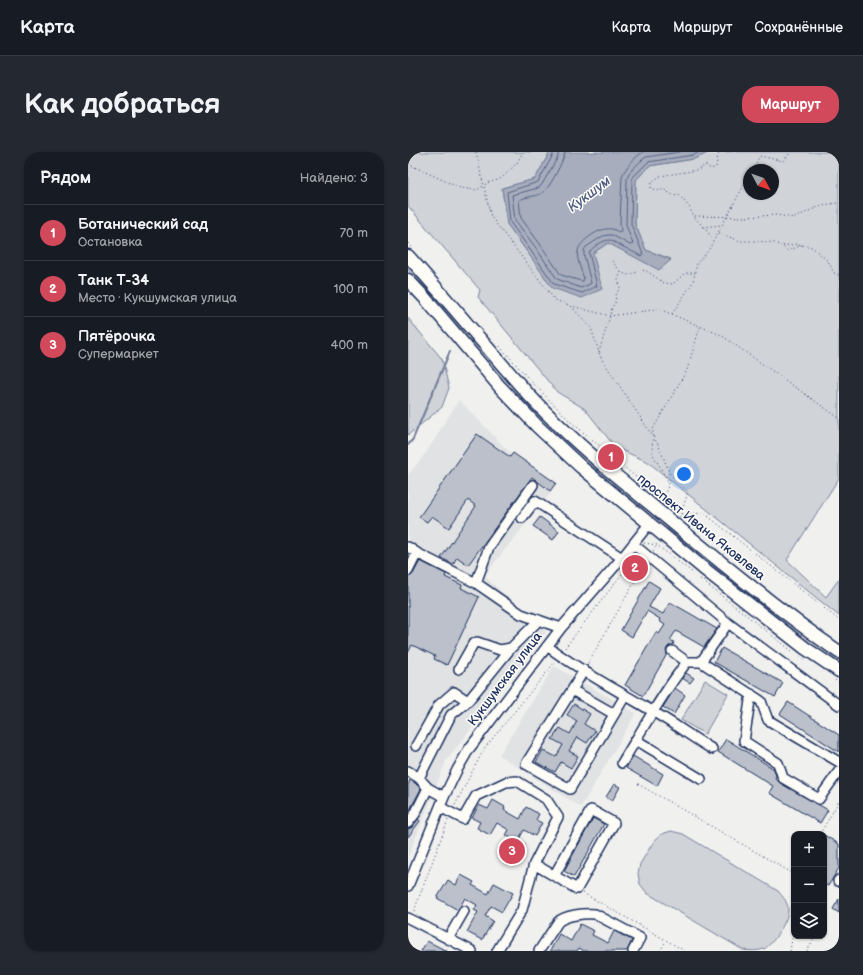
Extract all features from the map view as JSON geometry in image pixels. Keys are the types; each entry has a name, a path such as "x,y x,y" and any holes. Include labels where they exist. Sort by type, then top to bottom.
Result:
{"main road":[{"name":"проспект Ивана Яковлева","path":"411,252 521,386 556,422 603,465 661,505 766,598 814,635 839,652"},
{"path":"408,280 500,388 538,427 581,467 703,568 805,648 839,671"},
{"name":"Кукшумская улица","path":"649,524 661,505"}],"street":[{"path":"476,584 489,547 533,485"},
{"path":"522,518 535,501 622,558"},
{"name":"Кукшумская улица","path":"408,886 444,797 469,749 561,628 622,558 636,547 649,524"},
{"path":"408,547 476,584 521,614 561,628"},
{"path":"636,547 728,623 839,705"},
{"path":"408,572 417,553"},
{"path":"419,778 451,715 468,701 511,648 539,620"},
{"path":"701,662 728,623"},
{"path":"459,669 473,644 477,642 500,650 511,648"},
{"path":"547,646 712,749"},
{"path":"672,651 687,662 701,662 751,694 761,701 768,720 839,762"},
{"path":"622,763 653,712 687,662"},
{"path":"584,670 526,764 570,789 625,696"},
{"path":"572,690 614,714"},
{"path":"416,746 439,705 454,692 468,701"},
{"path":"751,694 744,741 778,763 783,778 819,799 839,771"},
{"path":"636,740 701,779"},
{"path":"409,774 419,778 428,788 444,797"},
{"path":"440,807 463,819 476,796 506,782 517,781 546,799 558,817 534,864 522,910 496,951"},
{"path":"408,822 415,814 428,788"},
{"path":"534,864 554,876 577,889 614,824 591,810 554,876"},
{"path":"448,938 464,910"},
{"path":"539,951 558,922 562,919 587,913 595,914 640,938 633,951"},
{"path":"410,918 472,951"}],"path":[{"path":"476,152 491,216 555,300 571,306 610,316 660,309 721,335 839,418"},
{"path":"408,164 460,188 477,190 490,182 502,178 517,162 523,152"},
{"path":"714,240 693,216 690,208 679,195 674,196 663,189 660,191 651,188 652,182 660,176 698,170 705,165 711,170 716,167 718,155 722,152"},
{"path":"755,164 760,156 783,161 791,152"},
{"path":"671,314 693,282 697,263 708,251 743,187"},
{"path":"693,216 746,217 776,215 794,218 822,205 839,203"},
{"path":"704,227 722,225"},
{"path":"718,232 740,241 776,243 788,252 802,245"},
{"path":"408,243 411,252"},
{"path":"782,246 797,244 812,247 828,261 834,273 839,276"},
{"path":"612,261 621,272 627,275 644,270 664,282 673,284 685,273 695,274"},
{"path":"599,353 612,307 615,303 616,294 620,287 618,278 621,272"},
{"path":"571,306 591,328 600,358 658,444 670,474 688,492 681,514"},
{"path":"661,505 669,483 652,453 653,429 687,370 700,326"},
{"path":"498,344 529,380 571,422 661,505 681,514 704,513 839,620"},
{"path":"410,918 451,812 484,749 560,655 636,547 644,543 658,545 649,557 584,670"},
{"path":"638,784 791,872"},
{"path":"822,831 839,801"},
{"path":"577,889 685,951"},
{"path":"790,951 792,939"},
{"path":"807,951 814,939"},
{"path":"660,951 666,940"}],"shaded area":[{"path":"408,152 550,152 535,179 502,188 507,224 528,253 593,253 608,243 659,269 671,259 646,250 635,224 636,180 649,166 694,159 710,152 839,152 839,478 787,560 826,597 839,579 839,616 648,462 615,447 585,409 557,392 478,297 480,290 408,206"},
{"path":"408,265 516,389 573,447 644,506 642,509 571,450 511,391 429,292 408,270"},
{"path":"408,318 442,359 449,388 442,407 408,435"},
{"path":"459,400 527,470 553,490 484,576 546,632 446,761 408,857 408,475 426,453"},
{"path":"668,526 810,640 839,659 839,664 752,599 669,530 667,527"},
{"path":"554,666 636,713 581,807 499,755"},
{"path":"705,680 728,694 705,734 681,720"},
{"path":"671,831 683,834 780,893 787,904 788,910 786,920 768,946 759,950 743,950 647,893 640,884 638,874 640,864 654,841 662,834"}],"water":[{"path":"550,152 710,152 694,159 649,166 636,180 635,224 646,250 671,260 659,270 608,243 593,253 602,289 582,298 552,288 507,224 502,188 535,179"}],"building":[{"path":"477,434 510,457 513,453 556,483 550,491 532,477 468,565 457,557 453,564 441,558 476,506 468,500 449,528 432,516 427,522 419,517"},
{"path":"540,517 559,531 553,540 533,526"},
{"path":"420,561 446,574 445,577 462,585 461,588 479,597 447,665 434,659 435,656 412,645 408,653 408,577 413,574"},
{"path":"649,581 660,588 649,607 663,614 670,602 717,629 704,647 676,631 670,640 674,642 673,645 667,648 667,654 643,696 625,685 656,632 659,634 665,625 659,621 660,619 647,611 632,637 621,630"},
{"path":"722,648 783,683 775,697 714,662"},
{"path":"686,673 694,678 690,683 682,678"},
{"path":"675,688 685,695 674,714 663,707"},
{"path":"788,702 839,735 839,752 780,714"},
{"path":"574,704 590,714 584,724 595,731 587,743 577,737 569,751 578,756 571,768 561,762 555,772 536,762 543,750 556,757 563,745 552,739 560,728 570,734 577,721 567,715"},
{"path":"726,739 774,769 776,776 775,778 780,783 828,810 820,823 769,793 773,786 718,752"},
{"path":"633,756 663,774 657,786 626,768"},
{"path":"410,780 421,789 408,813 408,785"},
{"path":"614,784 620,787 612,801 606,797"},
{"path":"493,800 505,807 504,810 520,819 526,807 539,814 536,820 542,823 535,836 524,830 518,841 525,845 515,865 500,856 510,837 506,835 509,830 497,823 490,835 477,828 480,822 472,818 479,805 488,809"},
{"path":"593,818 604,824 574,877 564,871"},
{"path":"418,819 420,821 408,837 408,829 412,827"},
{"path":"827,837 839,844 839,868 828,886"},
{"path":"461,875 474,882 472,885 488,894 494,883 513,893 502,912 491,906 485,916 493,921 482,940 467,932 478,912 474,910 477,905 465,898 458,910 437,898 448,880 456,885"},
{"path":"839,899 839,913 833,909"},
{"path":"580,924 594,931 592,935 608,943 614,931 632,940 627,951 584,951 579,948 577,951 550,951 559,934 571,941"},
{"path":"427,941 447,951 421,951"}],"waterway":[{"name":"Кукшум","path":"408,445 413,439 450,351"}],"place":[{"name":"Ботанический сад","path":"611,457"},
{"name":"Танк Т-34","path":"635,568"},
{"name":"Пятёрочка","path":"512,851"}]}
